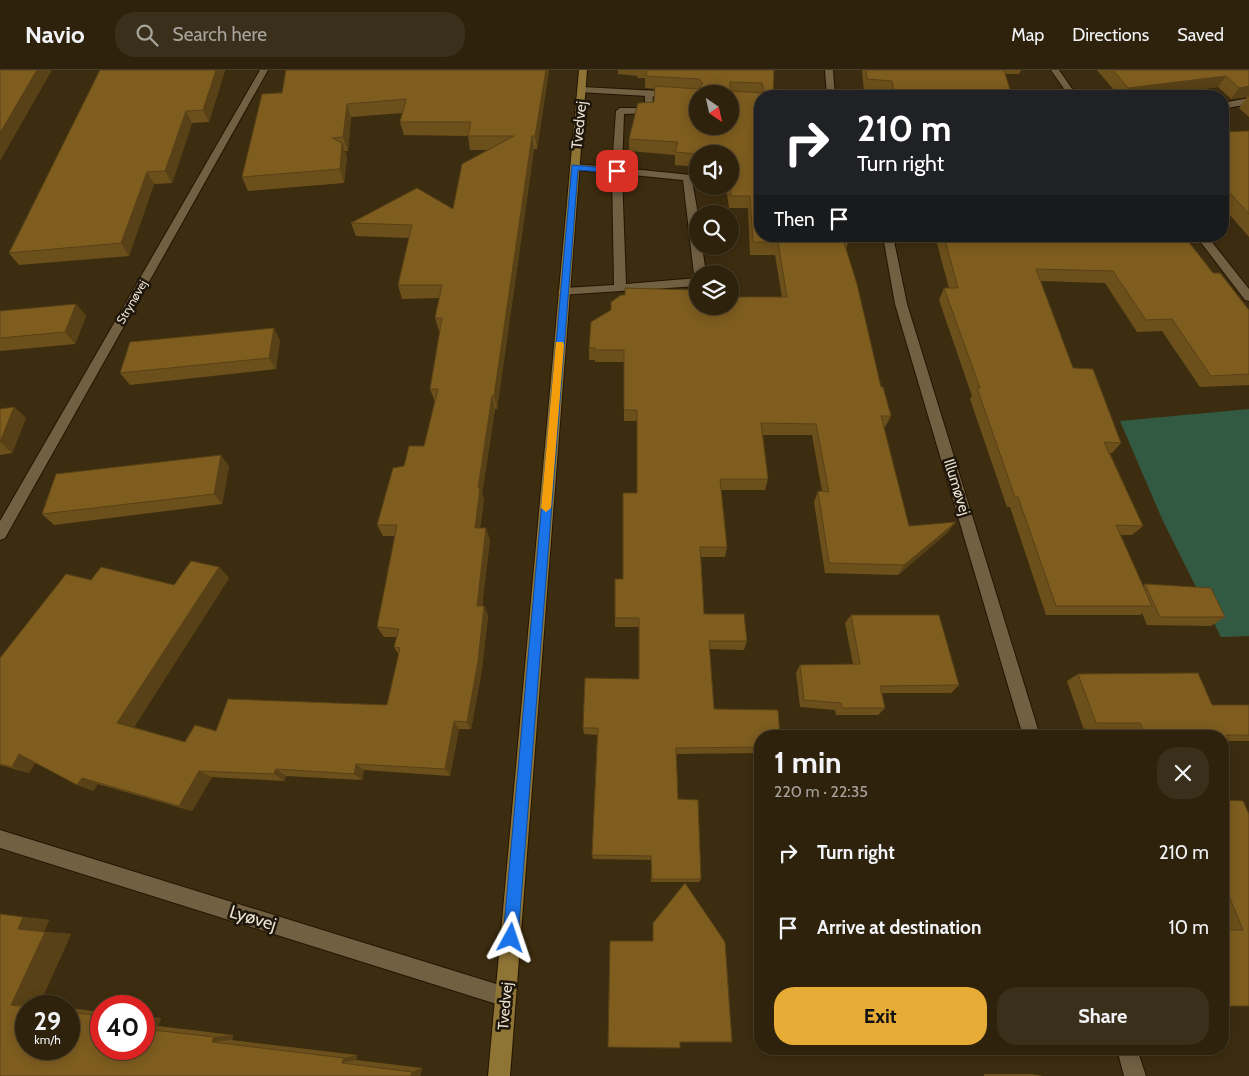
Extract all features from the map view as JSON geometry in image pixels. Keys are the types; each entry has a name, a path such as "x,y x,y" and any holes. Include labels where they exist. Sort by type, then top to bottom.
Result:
{"street":[{"name":"Strynøvej","path":"0,534 264,70"},
{"name":"Tvedvej","path":"499,1076 583,70"},
{"path":"830,70 831,90"},
{"path":"1055,70 1069,90"},
{"path":"582,90 689,95"},
{"path":"620,286 617,171 620,111 649,111 649,93"},
{"path":"1229,105 1249,101"},
{"path":"574,167 688,177 699,265"},
{"name":"Illumøvej","path":"889,242 901,304 1030,730"},
{"path":"1205,242 1249,297"},
{"path":"564,292 620,286 689,282"},
{"name":"Lyøvej","path":"0,839 506,997"},
{"path":"1129,1055 1135,1076"}],"green space":[{"path":"1249,409 1249,636 1221,637 1163,521 1120,421"}],"building":[{"path":"0,70 37,70 0,133"},
{"path":"100,70 216,70 203,110 186,111 165,171 147,172 121,243 9,253"},
{"path":"286,70 546,70 535,136 532,136 494,396 492,396 478,488 480,488 475,528 486,528 477,606 484,606 478,661 467,722 454,721 445,769 356,764 354,774 276,769 274,774 199,771 179,806 82,778 77,785 19,754 12,767 0,764 0,658 66,574 91,580 101,567 174,585 191,561 219,567 117,723 185,742 195,725 216,731 228,699 387,705 400,648 394,647 399,629 377,627 397,525 377,525 393,468 404,466 409,446 424,446 438,389 430,389 442,318 435,318 442,285 398,285 412,225 351,223 417,188 453,209 462,164 514,136 468,136 471,122 400,122 406,99 347,104 343,137 332,138 342,143 340,169 242,177 262,94 282,93"},
{"path":"647,70 774,70 773,90 764,90 762,83 730,82 730,85 702,85 703,83 699,79 646,76"},
{"path":"866,70 1004,70 1010,90 894,90 892,81 867,79"},
{"path":"1113,70 1249,70 1249,86 1239,88 1226,76 1128,88"},
{"path":"655,86 689,88 689,135 739,135 739,92 754,92 754,242 750,196 731,196 739,195 739,145 689,145 689,153 675,152 678,142 629,139 638,103 654,102"},
{"path":"1249,131 1249,214 1229,194 1229,132"},
{"path":"778,242 844,242 857,284 881,387 883,387 891,416 881,416 909,526 956,522 904,565 829,563 818,491 829,492 816,424 761,423 768,479 720,479 727,547 700,547 704,614 744,614 747,641 709,641 714,709 778,710 780,730 754,730 754,747 676,748 678,799 698,800 701,879 652,879 651,856 592,855 598,728 583,728 585,678 639,679 639,618 615,618 615,579 623,579 623,493 637,493 637,410 624,410 624,350 595,350 595,348 589,348 591,322 611,310 611,302 621,295 625,295 625,288 689,290 689,315 739,315 739,297 787,297"},
{"path":"946,242 1189,242 1213,273 1220,273 1249,310 1249,374 1211,376 1172,319 1146,320 1113,271 1036,269 1073,368 1093,369 1121,443 1104,442 1143,526 1116,525 1152,606 1056,606 1018,497 1015,497 977,388 980,388 944,288 958,288"},
{"path":"76,304 65,332 0,338 0,311"},
{"path":"274,328 269,358 120,373 130,342"},
{"path":"14,407 0,442 0,409"},
{"path":"221,455 214,494 42,514 56,474"},
{"path":"1145,584 1211,588 1225,617 1160,617"},
{"path":"851,615 939,615 959,685 880,686 885,708 842,708 841,703 804,700 800,665 860,664"},
{"path":"1198,673 1212,705 1249,705 1249,735 1229,735 1229,730 1143,730 1140,723 1096,723 1078,674"},
{"path":"1229,800 1243,801 1249,814 1249,1006 1229,1006 1229,930 1243,930 1229,896"},
{"path":"685,883 725,942 732,1042 680,1042 680,1048 608,1047 610,941 653,941 653,923"},
{"path":"0,914 23,917 18,929 45,932 11,1005 15,1006 15,1060 80,1060 80,1013 90,1015 90,1060 155,1060 155,1030 214,1037 212,1042 344,1058 342,1063 412,1072 411,1076 0,1076"}],"slow traffic":[{"path":"546,508 560,345"}],"route":[{"path":"511,938 574,167 617,171"}]}
